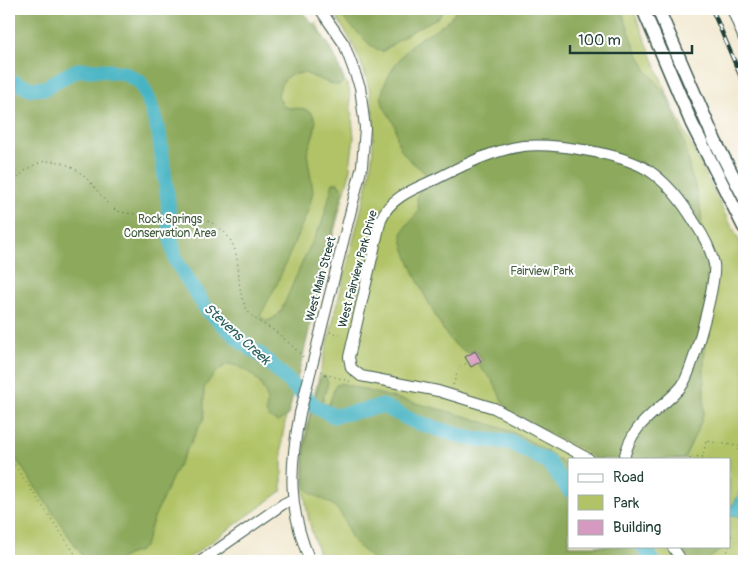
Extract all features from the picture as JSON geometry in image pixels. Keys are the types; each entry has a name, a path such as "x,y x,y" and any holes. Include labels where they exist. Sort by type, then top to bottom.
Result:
{"main road":[{"path":"642,9 692,124 744,227"},
{"path":"658,9 715,141 744,197"}],"street":[{"name":"West Main Street","path":"310,561 300,535 293,499 293,448 300,413 362,166 365,128 360,87 344,44 320,9"},
{"path":"732,9 744,39"},
{"name":"West Fairview Park Drive","path":"587,458 497,409 450,394 361,376 351,368 349,362 353,337 382,218 390,204 398,198 474,161 502,150 522,146 560,146 633,163 658,178 670,190 685,208 708,246 714,263 715,275 688,377 673,395 637,428 630,437 624,458"},
{"path":"201,561 293,499"},
{"path":"673,548 682,561"}],"path":[{"path":"9,190 17,179 38,163 48,160 58,161 77,170 94,186 109,206 119,211 150,216 208,220 230,238 235,248 241,296 251,316 275,331 298,351 305,360"},
{"path":"329,332 353,337"},
{"path":"450,394 459,368 468,362"},
{"path":"318,370 325,374 356,383"},
{"path":"739,450 741,437"},
{"path":"690,458 690,456 703,457 706,441 744,447"},
{"path":"9,457 80,561"},
{"path":"725,561 728,548"}],"green space":[{"name":"Rock Springs Conservation Area","path":"9,9 293,41 316,22 349,89 354,137 349,176 290,396 282,439 282,491 185,561 9,561"},
{"name":"Rock Springs Conservation Area","path":"9,9 299,9 314,24 327,42 337,61 343,82 340,85 334,85 304,73 289,75 281,84 278,96 284,107 304,109 312,113 316,121 307,153 313,191 309,208 277,284 260,316 267,321 274,318 281,311 322,223 333,183 338,183 343,189 288,415 278,422 269,417 266,412 267,401 265,393 258,381 247,371 227,364 214,374 204,388 204,418 174,474 153,520 145,546 118,561 86,561 9,449"},
{"name":"Fairview Park","path":"331,9 633,9 672,106 744,250 744,561 322,561 311,528 305,496 306,428 369,178 374,131 373,109 363,69 355,49"},
{"path":"334,9 444,9 439,17 410,32 382,52 370,45"},
{"path":"457,9 621,9 636,50 647,71 669,100 686,147 690,172 701,212 703,246 710,277 704,364 704,411 684,458 595,458 584,450 510,413 492,380 480,366 479,364 482,360 475,350 469,353 448,337 429,303 408,257 402,236 406,226 419,211 417,197 427,180 426,174 400,148 395,126 385,109 382,94 388,77 410,46 444,24"},
{"path":"323,376 326,377 328,383 322,402 329,405 335,386 341,383 471,418 529,440 568,466 568,548 654,548 660,561 374,561 354,542 338,511 331,504 310,492 304,484 305,449 309,421 320,379"},
{"path":"680,548 719,548 719,551 706,561 694,561"}],"water":[{"path":"744,484 744,517 730,515 730,505 733,505"}],"building":[{"path":"475,351 481,361 471,367 465,357"}],"waterway":[{"name":"Stevens Creek","path":"9,80 32,89 46,88 77,70 101,70 124,73 140,82 149,100 159,133 171,239 176,261 207,310 243,343 262,356 316,407 334,416 383,406 415,422 448,432 473,439 510,442 548,462 568,489"},
{"name":"Stevens Creek","path":"644,548 653,561"}],"railway":[{"path":"712,9 744,84"}]}
